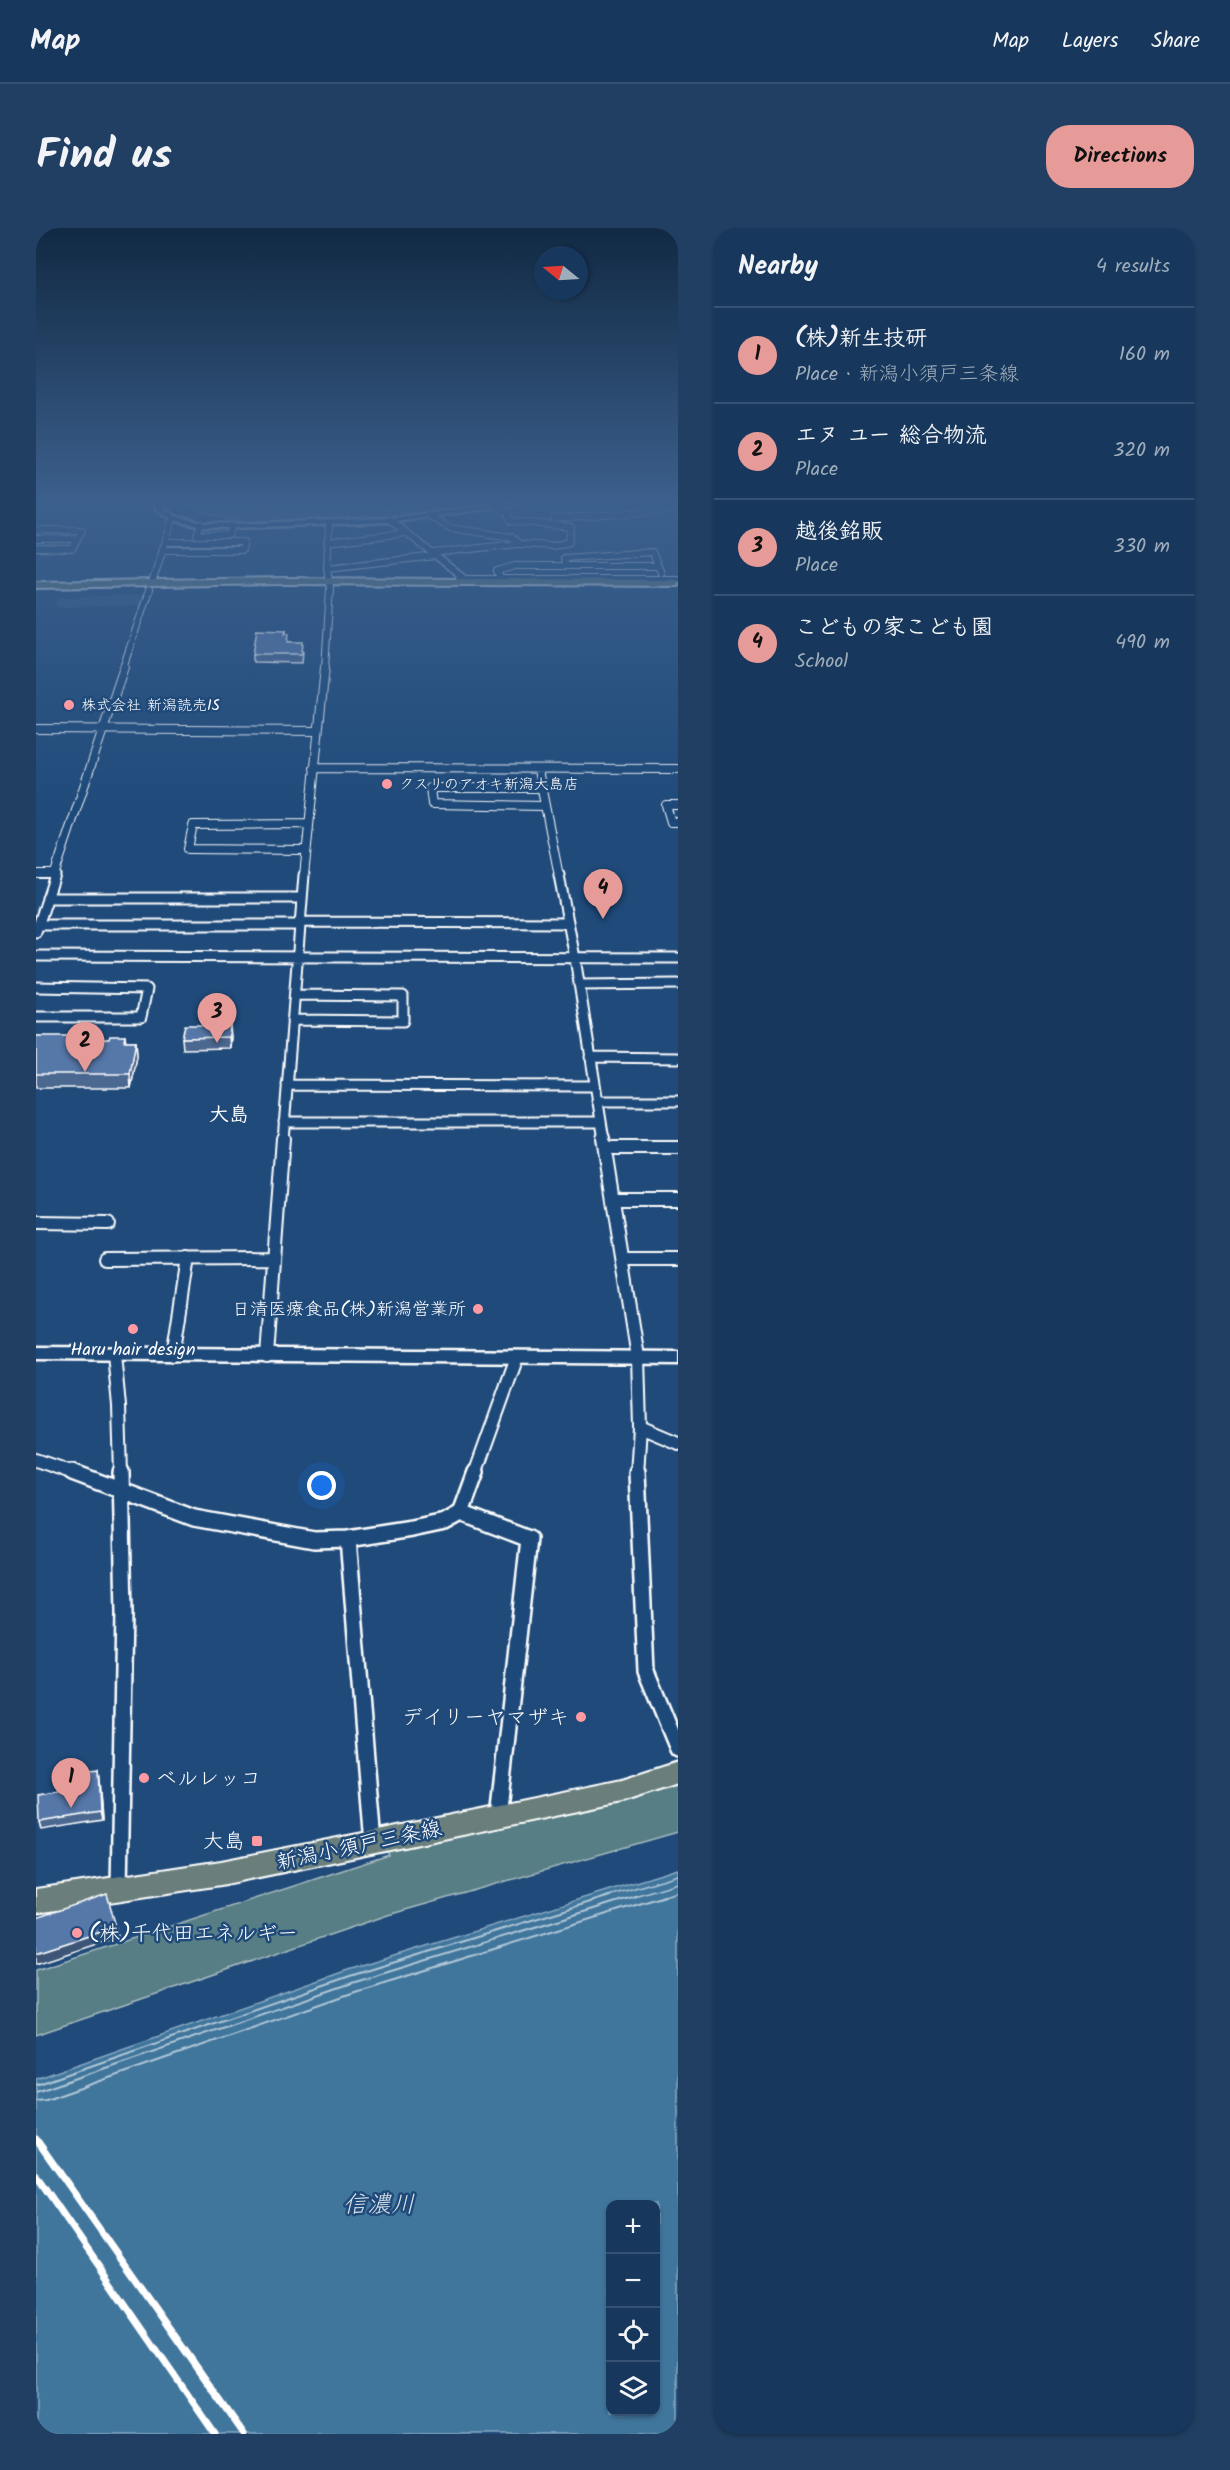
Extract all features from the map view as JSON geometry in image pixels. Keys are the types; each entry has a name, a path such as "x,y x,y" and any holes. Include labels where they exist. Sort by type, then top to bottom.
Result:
{"main road":[{"name":"新潟小須戸三条線","path":"36,1901 221,1873 372,1843 622,1791 678,1773"}],"street":[{"path":"144,607 37,929 299,924 568,923"},
{"path":"267,1356 301,898 326,654 328,607"},
{"path":"36,729 318,731"},
{"path":"314,768 678,769"},
{"path":"538,770 575,958 615,1199 638,1357 640,1427 637,1463 646,1671 678,1749"},
{"path":"541,788 430,788 432,804 545,806"},
{"path":"678,805 666,805 671,822 678,822"},
{"path":"306,850 188,849 193,825 308,824"},
{"path":"36,873 56,874"},
{"path":"47,898 301,898"},
{"path":"36,956 678,958"},
{"path":"579,985 678,984"},
{"path":"36,987 147,989 141,1017 36,1017"},
{"path":"292,1020 403,1021 403,996 295,995"},
{"path":"590,1057 678,1058"},
{"path":"287,1085 595,1086"},
{"path":"597,1101 678,1101"},
{"path":"284,1122 601,1122"},
{"path":"606,1148 678,1148"},
{"path":"615,1199 678,1199"},
{"path":"36,1223 108,1224"},
{"path":"173,1355 188,1258"},
{"path":"105,1259 274,1258"},
{"path":"623,1258 678,1259"},
{"path":"36,1353 678,1358"},
{"path":"114,1354 119,1406 123,1621 119,1888"},
{"path":"36,1460 120,1488 194,1518 314,1540 348,1539 445,1522 461,1513 517,1357"},
{"path":"640,1427 678,1443"},
{"path":"461,1513 529,1539 498,1817"},
{"path":"348,1539 372,1843"}],"green space":[{"path":"678,1780 678,1832 388,1915 36,2035 36,1970 389,1855 385,1848"}],"water":[{"name":"信濃川","path":"678,1869 678,2434 36,2434 36,2079 348,1970"}],"building":[{"path":"257,629 286,630 285,633 289,633 288,642 303,642 302,654 253,654"},
{"path":"185,1025 230,1025 229,1037 182,1038"},
{"path":"36,1036 86,1036 85,1040 125,1036 124,1041 136,1041 130,1074 36,1074"},
{"path":"98,1770 100,1812 39,1822 38,1795 83,1788 82,1772"},
{"name":"(株)千代田エネルギー","path":"107,1894 116,1927 36,1953 36,1918"}],"railway":[{"path":"36,2139 244,2434"},
{"path":"36,2175 215,2434"}],"place":[{"name":"株式会社 新潟読売IS","path":"69,705"},
{"name":"クスリのアオキ新潟大島店","path":"387,784"},
{"name":"こどもの家こども園","path":"603,919"},
{"name":"越後銘販","path":"217,1043"},
{"name":"エヌ ユー 総合物流","path":"85,1072"},
{"name":"日清医療食品(株)新潟営業所","path":"478,1309"},
{"name":"Haru hair design","path":"133,1329"},
{"name":"デイリーヤマザキ","path":"581,1717"},
{"name":"ベルレッコ","path":"144,1778"},
{"name":"(株)新生技研","path":"71,1808"},
{"name":"大島","path":"257,1841"},
{"name":"(株)千代田エネルギー","path":"77,1933"}],"district":[{"name":"大島","path":"229,1114"}]}
